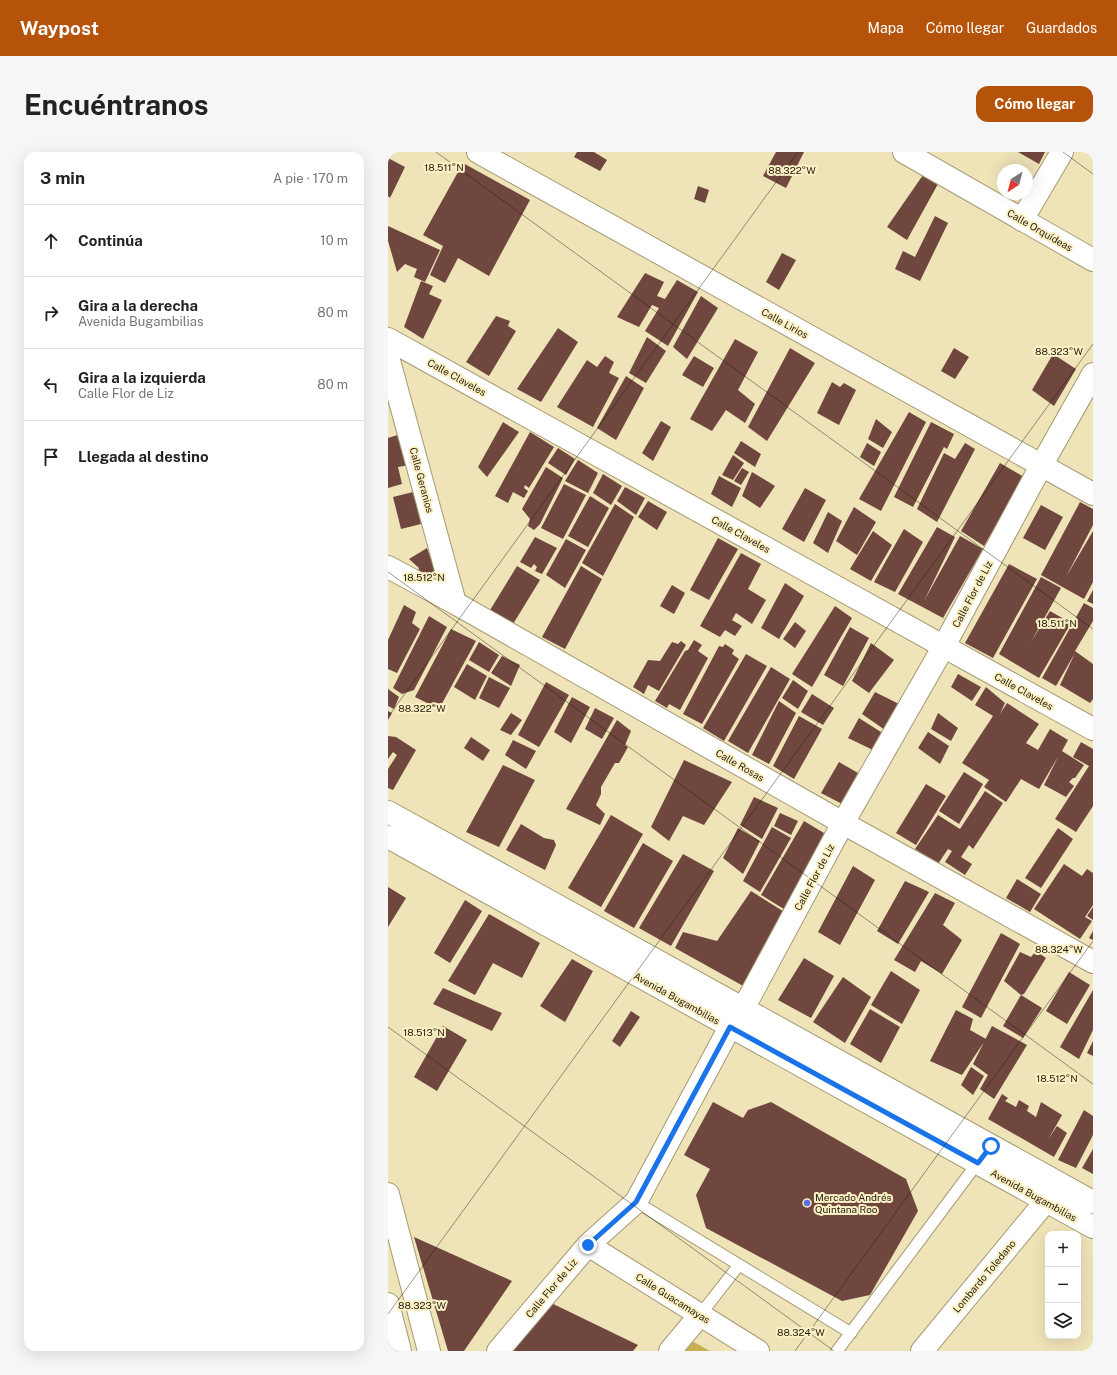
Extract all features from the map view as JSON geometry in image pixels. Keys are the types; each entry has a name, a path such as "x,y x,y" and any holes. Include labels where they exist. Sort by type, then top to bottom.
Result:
{"street":[{"name":"Calle Lirios","path":"478,152 1093,494"},
{"path":"1022,220 1062,152"},
{"name":"Calle Orquídeas","path":"907,153 1093,260"},
{"name":"Calle Claveles","path":"388,339 1093,729"},
{"name":"Calle Geranios","path":"388,357 455,603"},
{"name":"Calle Flor de Liz","path":"498,1351 588,1245 636,1202 730,1027 743,1009 843,824 944,646 1041,466 1093,374"},
{"name":"Calle Rosas","path":"388,568 455,603 843,824 1093,962"},
{"path":"388,812 1093,1202"},
{"name":"Avenida Bugambilias","path":"388,837 1093,1227"},
{"path":"388,1194 429,1351"},
{"name":"Lombardo Toledano","path":"922,1351 1046,1201"},
{"name":"Calle Guacamayas","path":"588,1245 758,1351"},
{"path":"388,1304 400,1351"},
{"path":"670,1351 700,1315"}],"lane":[{"path":"837,1351 991,1146"},
{"path":"636,1202 851,1333"},
{"path":"700,1315 739,1266"}],"shaded area":[{"path":"692,1341 710,1351 683,1351"}],"building":[{"path":"577,152 594,152 607,160 600,171 574,157"},
{"path":"776,152 804,152 786,188 763,176"},
{"path":"1018,152 1045,152 1039,164"},
{"path":"388,158 405,167 390,198 388,196"},
{"path":"463,163 530,200 489,276 458,258 445,283 430,275 443,246 423,235"},
{"path":"923,175 938,184 907,240 887,227"},
{"path":"698,186 709,190 705,203 694,199"},
{"path":"935,216 948,223 920,281 895,269 903,251 915,257"},
{"path":"388,226 440,250 425,282 414,277 417,269 405,264 397,272 388,241"},
{"path":"782,253 796,260 779,290 766,282"},
{"path":"645,273 664,282 657,296 665,299 677,280 698,292 668,346 645,331 659,308 652,305 639,327 617,317"},
{"path":"421,281 433,286 429,294 442,300 423,339 404,327"},
{"path":"701,296 718,308 687,359 673,347"},
{"path":"496,316 510,321 508,326 516,331 489,376 466,362"},
{"path":"558,328 578,342 541,402 517,389"},
{"path":"647,337 666,351 646,383 629,373"},
{"path":"735,339 758,352 738,390 755,404 745,423 726,410 712,431 690,419"},
{"path":"790,348 815,363 767,441 748,427"},
{"path":"954,348 969,357 955,379 941,371"},
{"path":"1053,354 1076,369 1054,406 1032,390"},
{"path":"605,356 614,362 609,373 619,378 593,427 557,407 587,360 597,367"},
{"path":"694,356 714,368 703,387 682,375"},
{"path":"626,376 644,388 616,440 597,428"},
{"path":"832,382 840,387 844,383 856,390 839,425 817,413"},
{"path":"909,412 926,422 881,511 859,499"},
{"path":"876,419 892,432 883,448 868,439"},
{"path":"661,421 671,427 653,461 642,453"},
{"path":"503,422 519,432 487,477 478,467"},
{"path":"931,422 954,434 947,449 944,447 913,507 894,497"},
{"path":"530,432 554,447 529,488 525,485 524,488 528,491 524,498 513,492 508,503 495,496"},
{"path":"401,434 409,465 398,467 402,484 388,488 388,438"},
{"path":"741,441 761,454 755,467 734,453"},
{"path":"867,443 881,452 874,466 860,457"},
{"path":"965,443 975,449 937,522 917,509 944,453 955,459"},
{"path":"558,448 575,459 566,475 548,463"},
{"path":"733,455 744,463 733,480 722,475"},
{"path":"578,460 598,473 588,493 565,481"},
{"path":"1000,463 1024,477 984,546 961,531"},
{"path":"546,467 563,478 540,524 534,530 528,526 530,519 522,509"},
{"path":"742,468 749,472 741,485 734,481"},
{"path":"752,472 775,486 760,508 742,496"},
{"path":"603,474 622,486 611,505 593,493"},
{"path":"719,476 741,488 732,507 711,494"},
{"path":"564,484 586,495 563,539 541,528"},
{"path":"625,487 645,498 636,515 617,501"},
{"path":"805,488 826,500 804,542 782,529"},
{"path":"413,492 421,524 401,529 393,497"},
{"path":"590,496 609,508 588,547 568,536"},
{"path":"648,501 667,512 657,530 638,517"},
{"path":"1080,502 1093,509 1093,525 1066,577 1093,531 1093,582 1084,599 1041,575"},
{"path":"615,504 634,517 603,576 582,563"},
{"path":"1041,505 1063,517 1045,550 1023,538"},
{"path":"854,507 876,522 857,555 836,541"},
{"path":"828,512 842,521 828,553 813,543"},
{"path":"937,527 955,537 924,601 960,536 983,549 943,618 898,594"},
{"path":"904,529 923,542 895,592 874,582"},
{"path":"873,531 892,545 871,581 850,569"},
{"path":"535,537 557,548 542,574 535,571 537,567 534,564 531,568 520,562"},
{"path":"718,538 738,549 709,600 690,590"},
{"path":"566,539 586,550 565,588 546,575"},
{"path":"427,548 435,571 428,577 418,571 419,568 409,559"},
{"path":"741,553 761,564 748,589 766,600 752,624 736,613 732,620 742,626 735,636 725,630 720,637 700,626"},
{"path":"1009,564 1037,579 993,658 965,643"},
{"path":"517,566 540,580 510,629 487,615"},
{"path":"581,566 602,579 565,649 542,637"},
{"path":"1041,577 1061,588 1031,642 1050,611 1071,623 1039,678 999,654"},
{"path":"785,583 804,596 779,639 761,628"},
{"path":"672,585 685,593 674,614 660,606"},
{"path":"1093,590 1093,604 1087,601"},
{"path":"1084,603 1093,608 1093,621 1075,651 1093,664 1093,699 1090,703 1060,685 1075,653 1056,686 1042,678"},
{"path":"404,605 416,612 412,623 420,629 397,673 388,669 388,640"},
{"path":"835,606 852,618 812,687 792,674"},
{"path":"429,616 447,627 414,690 402,694 393,688"},
{"path":"795,622 806,631 795,648 783,639"},
{"path":"850,627 869,638 843,686 824,675"},
{"path":"451,629 476,641 439,709 415,697"},
{"path":"694,640 702,645 698,651 708,658 680,710 669,704 667,708 655,701 685,651 688,650"},
{"path":"681,641 686,645 659,691 648,685 644,694 633,687 648,660 660,661 672,642 678,644"},
{"path":"479,642 499,655 489,672 469,660"},
{"path":"871,643 894,660 869,693 852,681"},
{"path":"725,644 734,650 732,654 739,659 702,724 683,714 719,646 723,647"},
{"path":"746,654 767,666 724,741 703,728"},
{"path":"502,656 520,665 511,686 491,673"},
{"path":"467,664 487,676 475,700 454,687"},
{"path":"771,667 790,679 748,753 728,741"},
{"path":"958,674 981,687 972,701 951,687"},
{"path":"489,677 510,688 499,708 479,698"},
{"path":"793,680 808,691 798,709 782,698"},
{"path":"546,682 569,695 539,747 518,735"},
{"path":"986,687 1005,703 1000,714 1007,703 1039,724 1026,743 1038,750 1050,729 1068,740 1062,751 1084,765 1075,778 1069,782 1074,786 1066,797 1044,785 1058,757 1039,789 1021,779 1006,802 984,787 989,780 962,763 993,716 975,705"},
{"path":"388,689 399,697 394,709 388,706"},
{"path":"875,692 901,705 885,730 862,714"},
{"path":"812,694 834,708 823,725 801,712"},
{"path":"572,697 590,707 571,743 554,732"},
{"path":"779,701 796,713 769,764 752,755"},
{"path":"595,708 614,718 602,739 585,729"},
{"path":"388,711 392,713 388,720"},
{"path":"511,713 522,720 511,735 500,730"},
{"path":"938,713 958,728 951,741 931,729"},
{"path":"799,716 822,729 794,779 773,766"},
{"path":"859,718 884,734 875,751 848,738"},
{"path":"617,720 631,731 625,745 628,747 619,763 615,763 601,787 601,794 596,805 605,814 600,825 566,809"},
{"path":"928,732 949,746 940,764 918,748"},
{"path":"388,736 396,737 416,750 393,790 388,788 388,769 397,755 393,752 388,759"},
{"path":"471,737 490,750 483,761 464,748"},
{"path":"513,740 536,751 526,769 505,755"},
{"path":"1081,742 1093,749 1093,806 1076,832 1055,819 1089,766 1073,757"},
{"path":"684,760 732,782 704,825 683,816 669,841 651,827"},
{"path":"839,762 858,773 851,787 852,792 846,806 821,793"},
{"path":"503,765 535,780 499,847 466,832"},
{"path":"964,772 983,784 959,824 939,811"},
{"path":"926,784 946,796 916,845 896,833"},
{"path":"985,791 1003,803 973,849 969,845 961,857 972,864 965,875 945,862 952,851 948,849 938,864 915,849 938,815 960,829"},
{"path":"754,797 778,808 762,839 740,825"},
{"path":"780,813 798,821 791,835 774,826"},
{"path":"611,815 643,834 601,907 568,888"},
{"path":"804,821 829,836 787,911 761,895"},
{"path":"521,824 544,838 554,840 556,845 545,870 506,850"},
{"path":"772,827 791,838 760,892 743,881"},
{"path":"738,828 760,841 743,874 723,858"},
{"path":"1058,828 1073,839 1041,888 1025,878"},
{"path":"643,843 673,861 634,928 604,911"},
{"path":"683,854 714,871 671,946 639,928"},
{"path":"1064,864 1082,876 1087,869 1093,873 1093,905 1085,917 1092,921 1080,939 1034,909"},
{"path":"853,866 875,880 840,945 818,932"},
{"path":"1017,879 1041,894 1030,912 1006,898"},
{"path":"905,881 929,892 898,944 877,931"},
{"path":"388,887 406,898 388,927"},
{"path":"751,891 786,913 745,987 675,948 683,932 717,941"},
{"path":"935,893 955,903 943,925 962,940 942,974 921,961 915,972 894,960"},
{"path":"465,900 482,911 450,963 434,953"},
{"path":"1093,907 1093,920 1087,916"},
{"path":"489,914 540,943 522,978 493,963 475,995 448,981"},
{"path":"1093,931 1093,940 1089,938"},
{"path":"1001,933 1020,944 981,1018 962,1007"},
{"path":"1036,951 1046,958 1024,994 1021,995 1004,981 1020,952 1031,957"},
{"path":"804,958 834,976 811,1018 778,1000"},
{"path":"572,959 593,971 565,1022 540,1006"},
{"path":"891,971 920,990 902,1024 871,1005"},
{"path":"1069,972 1090,985 1067,1024 1046,1011"},
{"path":"843,977 871,997 845,1043 813,1022"},
{"path":"443,988 502,1013 492,1031 433,1004"},
{"path":"1093,990 1093,1030 1079,1059 1060,1047"},
{"path":"1021,995 1042,1008 1023,1038 1003,1026"},
{"path":"870,1009 900,1027 881,1063 850,1044"},
{"path":"956,1010 973,1019 970,1030 986,1039 962,1075 930,1061"},
{"path":"631,1011 640,1017 620,1047 612,1041"},
{"path":"443,1026 467,1040 437,1091 414,1077"},
{"path":"992,1026 1027,1045 994,1099 980,1089 988,1075 973,1064"},
{"path":"1093,1041 1093,1056 1087,1053"},
{"path":"971,1067 984,1076 973,1095 961,1085"},
{"path":"1002,1094 1008,1098 1005,1101 1016,1107 1019,1100 1029,1106 1027,1111 1036,1117 1041,1102 1062,1115 1048,1140 1057,1126 1067,1133 1054,1157 988,1119"},
{"name":"Mercado Andrés Quintana Roo","path":"713,1102 743,1118 748,1110 771,1102 906,1179 918,1211 870,1295 842,1301 706,1228 696,1195 710,1169 684,1155"},
{"path":"1084,1110 1093,1116 1093,1135 1076,1168 1058,1160"},
{"path":"1093,1149 1093,1174 1082,1168"},
{"path":"414,1237 512,1281 464,1351 448,1351"},
{"path":"545,1300 638,1345 633,1351 502,1351"}],"place":[{"name":"Mercado Andrés Quintana Roo","path":"807,1203"}],"route":[{"path":"588,1245 636,1202 730,1027 978,1163 991,1146"}]}
